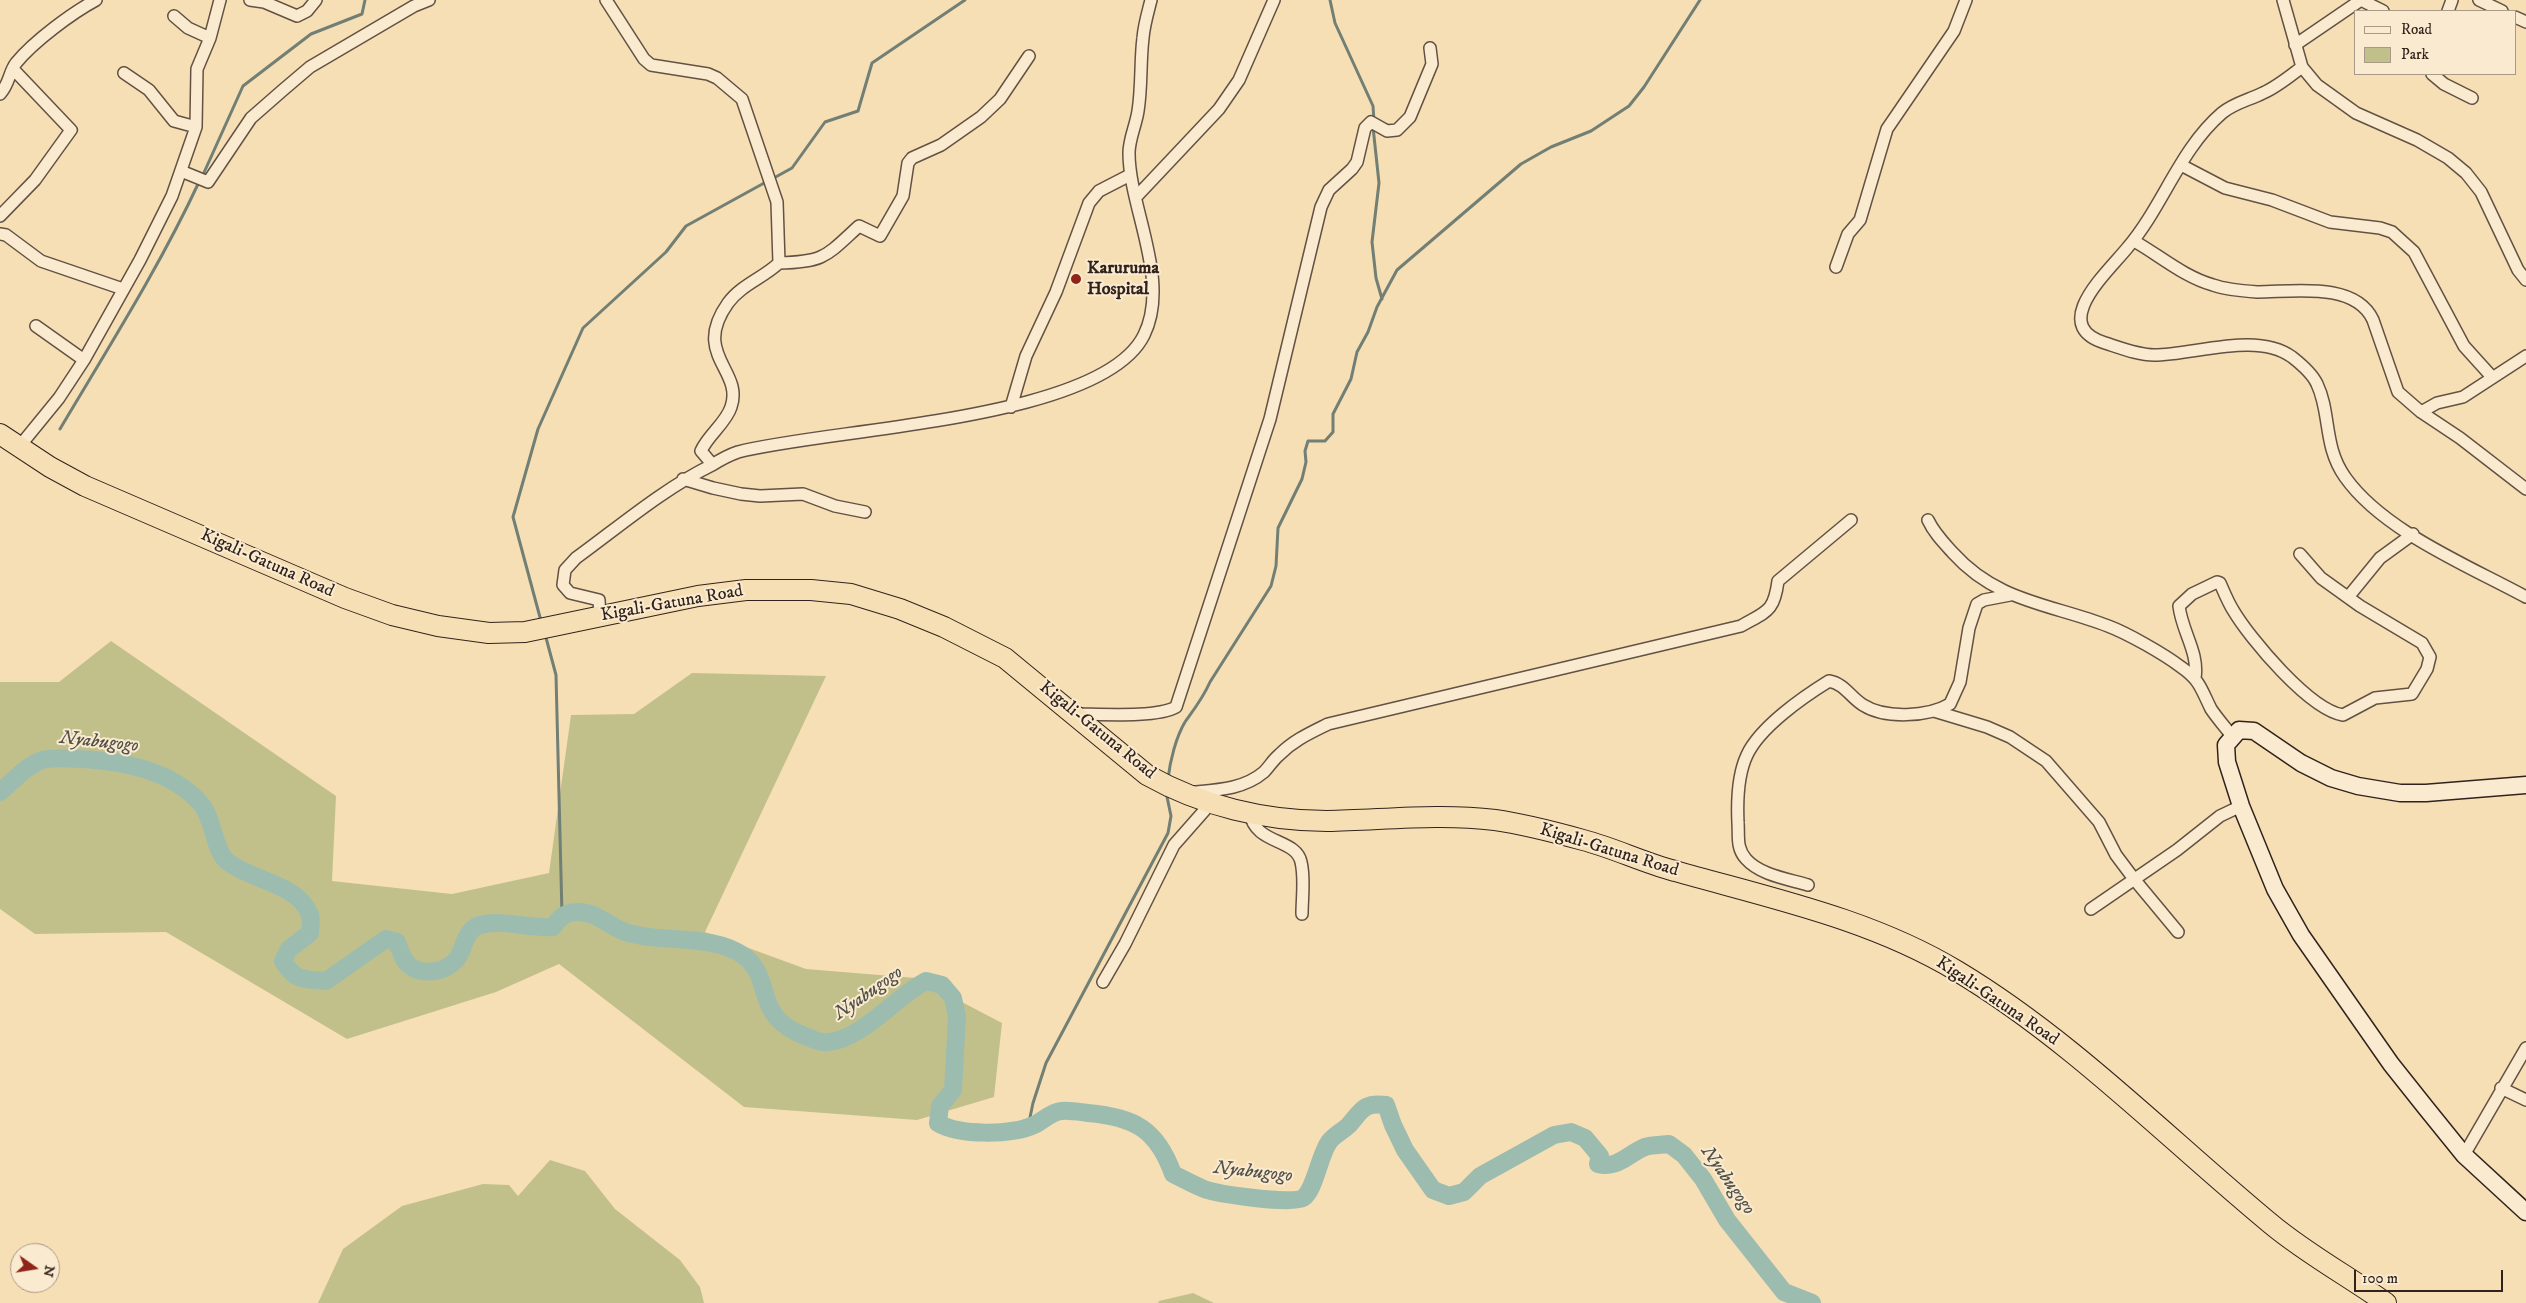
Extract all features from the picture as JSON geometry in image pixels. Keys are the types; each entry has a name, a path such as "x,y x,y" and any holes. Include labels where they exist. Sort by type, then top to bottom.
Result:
{"highway":[{"name":"Kigali-Gatuna Road","path":"0,434 50,467 115,500 345,598 392,615 438,626 489,633 525,632 698,596 746,590 811,590 851,594 900,609 944,627 1005,658 1147,775 1184,793 1211,803 1250,814 1325,821 1418,817 1494,820 1519,824 1587,841 1670,870 1875,931 1955,970 2014,1009 2116,1090 2273,1226 2321,1261 2386,1303"}],"main road":[{"path":"2526,785 2426,794 2400,793 2358,786 2331,778 2301,763 2254,731 2239,730 2232,736 2226,746 2227,762 2241,806 2275,889 2301,935 2391,1064 2464,1155 2526,1212"}],"street":[{"path":"0,94 8,85 15,64 36,45 96,0"},
{"path":"19,447 59,398 84,360 164,211 181,171 196,127 197,69 210,38 220,0"},
{"path":"250,0 264,2 297,16 307,11 316,0"},
{"path":"181,171 208,182 251,118 310,67 414,6 429,0"},
{"path":"606,0 644,59 651,65 708,74 717,78 742,99 777,202 779,263"},
{"path":"600,616 599,600 570,593 563,585 565,570 576,558 683,479 736,452 825,436 1011,408 1095,379 1118,366 1131,354 1144,334 1151,312 1152,285 1147,239 1137,196 1130,176 1129,150 1139,102 1143,36 1151,0"},
{"path":"1137,196 1219,109 1239,80 1274,0"},
{"path":"1836,267 1848,234 1860,220 1865,207 1886,129 1954,31 1966,0"},
{"path":"2283,0 2302,67 2317,85 2356,113 2416,140 2448,158 2466,173 2481,192 2518,270 2526,280"},
{"path":"2295,45 2361,0 2381,10"},
{"path":"2479,0 2500,10"},
{"path":"174,16 188,28 210,38"},
{"path":"1074,714 1150,713 1169,711 1176,707 1270,419 1324,198 1357,162 1362,136 1368,124 1371,122 1387,131 1397,130 1410,117 1432,64 1430,48"},
{"path":"712,464 701,452 731,408 733,398 733,386 722,366 713,337 719,318 729,300 745,286 769,273 779,263 813,261 827,255 859,226 880,236 903,196 908,164 912,158 941,145 981,117 1000,98 1028,56"},
{"path":"2302,67 2279,84 2222,112 2194,144 2134,240 2091,291 2081,315 2083,332 2101,342 2151,355 2230,346 2276,349 2289,355 2304,366 2317,383 2330,447 2344,476 2371,506 2444,555 2526,597"},
{"path":"0,216 34,180 71,130 14,70"},
{"path":"124,72 149,90 174,121 196,127"},
{"path":"2433,75 2444,84 2472,98"},
{"path":"2181,165 2225,188 2272,200 2330,222 2380,228 2397,236 2414,252 2464,346 2492,377"},
{"path":"1011,408 1026,356 1056,292 1088,203 1099,191 1130,176"},
{"path":"0,234 6,235 41,261 123,289"},
{"path":"2134,240 2174,266 2214,286 2258,292 2324,291 2360,304 2369,310 2398,392 2421,412 2460,438 2526,489"},
{"path":"36,326 84,360"},
{"path":"2421,412 2437,403 2463,397 2526,356"},
{"path":"683,479 741,494 760,496 803,494 834,506 865,512"},
{"path":"1184,793 1237,786 1252,780 1264,772 1278,755 1301,736 1328,724 1742,626 1770,609 1776,600 1778,581 1851,520"},
{"path":"1928,520 1934,532 1962,563 1985,582 2010,595 2110,626 2168,658 2196,678 2204,690 2212,710 2232,736"},
{"path":"2349,596 2380,558 2413,534"},
{"path":"2196,678 2197,664 2180,617 2179,606 2192,594 2220,582 2234,611 2262,648 2299,690 2323,706 2343,715 2375,698 2412,694 2427,669 2430,657 2428,650 2422,643 2360,606 2349,596 2321,578 2300,554"},
{"path":"1808,885 1757,869 1745,858 1737,841 1737,812 1742,773 1751,749 1774,722 1829,681 1839,683 1864,706 1902,716 1934,711 1950,704 1958,690 1969,628 1977,604 1984,600 2010,595"},
{"path":"1934,711 1970,721 2002,734 2046,761 2099,822 2116,855 2178,932"},
{"path":"1103,982 1125,944 1174,845 1211,803"},
{"path":"2092,909 2177,850 2220,816 2241,806"},
{"path":"1250,814 1251,822 1258,832 1298,854 1302,863 1302,914"},
{"path":"2464,1155 2501,1088 2526,1048"},
{"path":"2501,1088 2526,1100"}],"green space":[{"path":"111,641 336,796 332,881 452,894 549,873 571,715 634,714 692,673 826,676 705,932 806,969 916,978 1002,1023 994,1097 917,1120 744,1107 559,964 496,992 347,1039 166,932 35,934 0,909 0,682 59,682"},
{"path":"550,1160 585,1171 615,1209 680,1260 700,1287 704,1303 318,1303 343,1249 402,1206 483,1184 509,1185 518,1196"},
{"path":"1193,1293 1214,1303 1158,1303 1159,1301"}],"waterway":[{"path":"202,177 243,86 311,34 362,14 365,0"},
{"path":"772,179 792,168 825,122 858,111 872,63 965,0"},
{"path":"1330,0 1335,23 1373,106 1374,121"},
{"path":"1168,779 1174,749 1185,722 1202,698 1210,682 1271,586 1276,566 1278,528 1302,479 1308,441 1325,441 1333,432 1333,414 1351,379 1357,352 1368,332 1377,307 1397,270 1521,164 1551,147 1591,131 1629,106 1644,87 1700,0"},
{"path":"1373,127 1379,183 1372,242 1376,278 1382,299"},
{"path":"60,429 150,277 199,182"},
{"path":"541,621 513,517 538,429 583,328 666,252 686,226 766,182"},
{"path":"545,634 556,675 562,915"},
{"name":"Nyabugogo","path":"0,792 30,766 42,760 56,758 96,760 130,765 161,775 176,783 189,792 205,810 220,851 228,862 249,874 285,889 304,904 311,917 310,933 289,949 283,961 287,968 301,978 326,981 386,939 397,942 404,959 414,969 428,972 436,971 455,961 470,931 480,925 497,923 553,927 563,916 569,913 584,912 596,916 625,932 639,936 702,941 717,944 744,956 753,965 758,974 769,1006 775,1016 784,1025 798,1033 823,1042 836,1041 863,1028 914,988 926,981 942,985 953,998 957,1017 953,1090 940,1106 938,1123 959,1130 986,1133 1013,1131 1024,1128 1061,1111 1118,1118 1131,1122 1151,1136 1167,1159 1173,1174 1212,1191 1271,1200 1296,1200 1303,1198 1311,1188 1322,1156 1333,1137 1349,1125 1364,1108 1379,1104 1386,1105 1405,1150 1433,1190 1449,1196 1464,1192 1480,1176 1554,1135 1571,1132 1585,1138 1600,1156 1598,1164 1605,1165 1623,1160 1645,1147 1669,1144 1684,1155 1703,1179 1727,1220 1784,1292 1812,1303"},
{"path":"1028,1127 1033,1103 1046,1063 1168,833 1171,816 1166,792"}],"place":[{"name":"Karuruma Hospital","path":"1076,279"}]}
